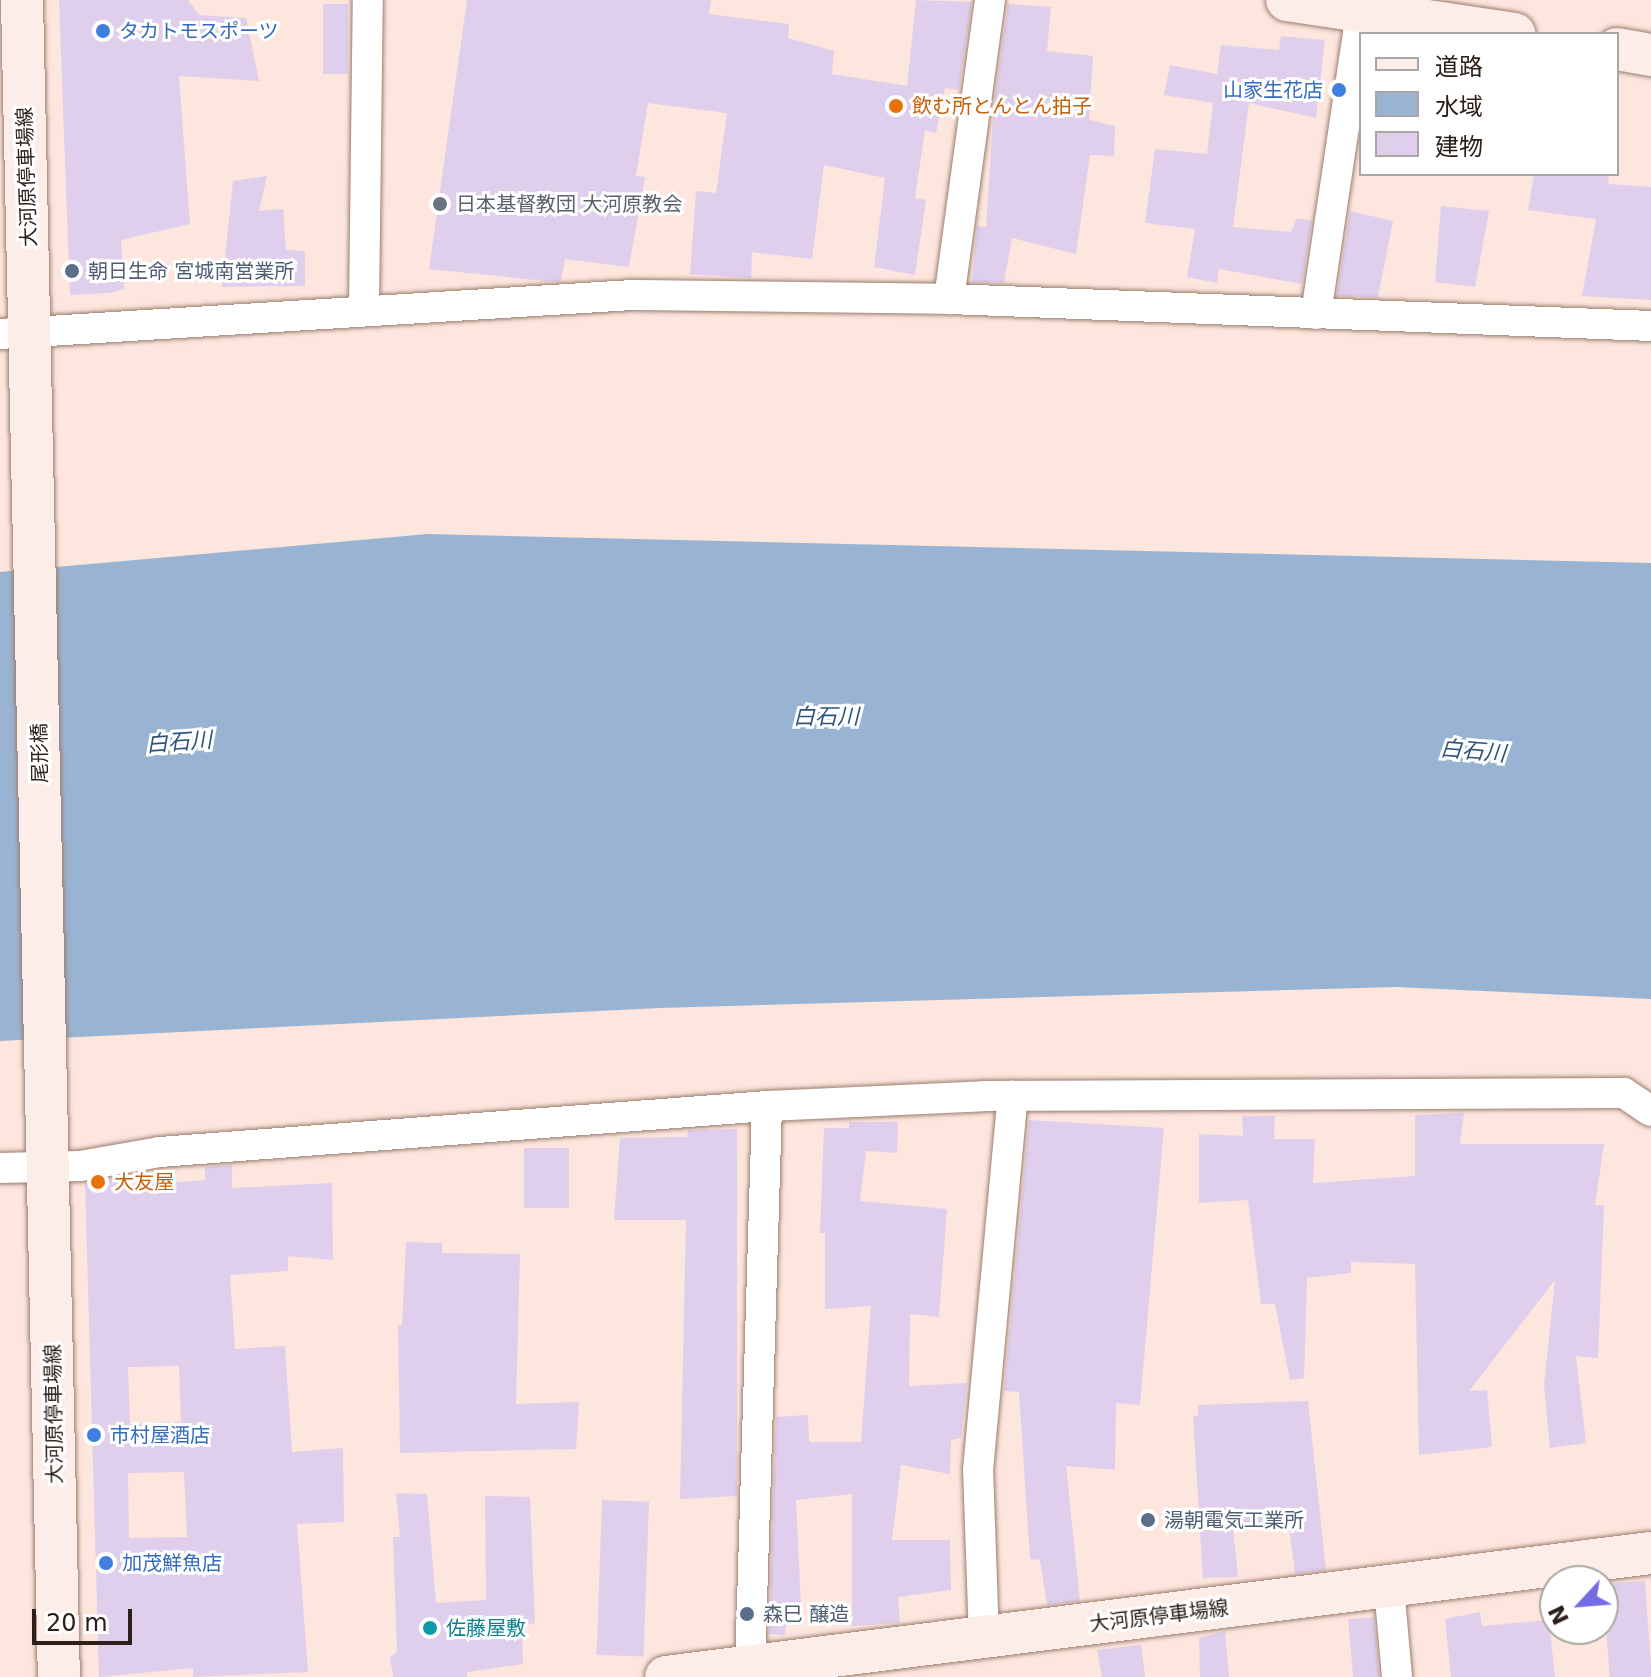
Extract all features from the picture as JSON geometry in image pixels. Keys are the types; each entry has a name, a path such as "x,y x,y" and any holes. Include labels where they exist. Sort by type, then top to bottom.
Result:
{"main road":[{"name":"大河原停車場線","path":"21,340 22,0"},
{"path":"1287,0 1363,6 1503,32"},
{"path":"1619,49 1651,55"},
{"name":"尾形橋","path":"21,340 49,1160"},
{"name":"大河原停車場線","path":"49,1160 59,1677"},
{"name":"大河原停車場線","path":"666,1677 750,1669 1651,1553"}],"street":[{"path":"364,308 368,0"},
{"path":"949,299 990,0"},
{"path":"1359,32 1363,6"},
{"path":"1316,314 1359,32"},
{"path":"21,340 364,308 633,295 949,299 1651,326"},
{"path":"0,1168 49,1160 767,1106 1013,1096 1624,1093 1651,1111"},
{"path":"984,1639 978,1470 1013,1096"},
{"path":"750,1669 767,1106"},
{"path":"1389,1587 1397,1677"}],"water":[{"name":"白石川","path":"428,534 1651,563 1651,999 1396,987 659,1008 0,1041 0,572"}],"building":[{"path":"59,0 188,0 199,15 246,18 259,81 179,76 190,224 121,240 124,289 109,293 70,295"},
{"path":"467,0 711,0 709,14 789,24 788,38 834,51 832,74 907,86 916,0 972,2 959,90 945,88 936,133 925,130 915,198 926,200 915,275 874,267 885,178 824,165 812,259 752,252 751,278 690,274 696,191 716,193 727,113 648,103 636,176 645,177 629,267 565,259 561,281 555,282 429,269"},
{"path":"323,4 348,4 348,74 323,74"},
{"path":"1008,4 1051,7 1047,51 1093,56 1089,120 1115,126 1114,156 1090,155 1076,254 1012,238 1004,283 972,282 977,226 986,227 994,105"},
{"path":"1281,36 1325,40 1316,118 1249,103 1233,227 1291,232 1297,218 1312,221 1302,284 1219,269 1217,283 1187,277 1195,229 1145,223 1155,149 1207,154 1213,103 1164,95 1170,65 1217,74 1221,45 1279,50"},
{"path":"267,176 259,211 283,209 286,250 305,251 305,286 222,287 233,181"},
{"path":"1534,176 1609,176 1608,184 1651,187 1651,300 1582,296 1596,219 1528,210"},
{"path":"1441,206 1489,211 1475,287 1435,282"},
{"path":"1350,211 1393,221 1378,297 1337,296"},
{"path":"1464,1113 1460,1144 1604,1144 1595,1205 1604,1205 1598,1358 1576,1356 1586,1443 1550,1448 1544,1386 1555,1280 1469,1391 1487,1390 1492,1447 1419,1455 1415,1264 1351,1262 1351,1273 1307,1278 1304,1378 1290,1380 1275,1304 1261,1304 1248,1200 1199,1203 1199,1134 1243,1136 1242,1116 1275,1116 1274,1139 1315,1139 1313,1183 1415,1176 1415,1115"},
{"path":"1029,1120 1164,1128 1140,1405 1116,1403 1115,1470 1066,1466 1080,1601 1047,1605 1040,1560 1030,1559 1019,1392 1004,1391"},
{"path":"849,1122 898,1122 897,1153 866,1151 860,1201 947,1209 939,1317 910,1314 909,1386 967,1383 961,1438 951,1440 950,1474 901,1465 892,1540 950,1540 951,1590 898,1597 900,1623 852,1626 852,1494 796,1500 801,1607 787,1610 785,1635 769,1634 776,1417 808,1415 809,1442 861,1442 871,1306 825,1309 825,1233 820,1233 824,1128 849,1128"},
{"path":"737,1129 737,1496 680,1499 686,1220 614,1220 620,1138 687,1137 688,1130"},
{"path":"524,1148 569,1148 569,1208 524,1208"},
{"path":"232,1165 232,1188 332,1183 333,1260 288,1256 288,1271 230,1275 235,1349 285,1346 292,1452 343,1448 344,1522 297,1524 308,1672 193,1677 193,1668 99,1677 85,1183 126,1176 126,1186 205,1180 205,1167","holes":["179,1366 181,1422 130,1424 128,1367","184,1472 187,1537 129,1538 128,1473"]},
{"path":"406,1242 442,1243 442,1253 520,1254 516,1404 579,1402 576,1449 400,1453 398,1325 402,1325"},
{"path":"1308,1401 1326,1570 1295,1574 1288,1519 1233,1528 1238,1577 1203,1578 1193,1416 1198,1416 1198,1405"},
{"path":"396,1493 427,1494 436,1603 486,1600 485,1496 530,1497 535,1623 522,1627 523,1664 467,1672 467,1677 393,1677 390,1657 397,1652 393,1537 400,1537"},
{"path":"602,1500 649,1502 644,1657 597,1655"},
{"path":"1645,1581 1651,1677 1610,1677 1607,1645 1619,1645 1619,1583"},
{"path":"1480,1612 1482,1626 1539,1621 1539,1645 1552,1645 1555,1677 1451,1677 1445,1619"},
{"path":"1374,1617 1379,1677 1353,1677 1348,1619"},
{"path":"1225,1631 1229,1677 1200,1677 1199,1638"},
{"path":"1141,1645 1145,1677 1102,1677 1097,1650"}],"place":[{"name":"タカトモスポーツ","path":"103,31"},
{"name":"山家生花店","path":"1339,90"},
{"name":"飲む所とんとん拍子","path":"896,106"},
{"name":"日本基督教団 大河原教会","path":"440,204"},
{"name":"朝日生命 宮城南営業所","path":"72,271"},
{"name":"大友屋","path":"98,1182"},
{"name":"市村屋酒店","path":"94,1435"},
{"name":"湯朝電気工業所","path":"1148,1520"},
{"name":"加茂鮮魚店","path":"106,1563"},
{"name":"森巳 醸造","path":"747,1614"},
{"name":"佐藤屋敷","path":"430,1628"}]}
